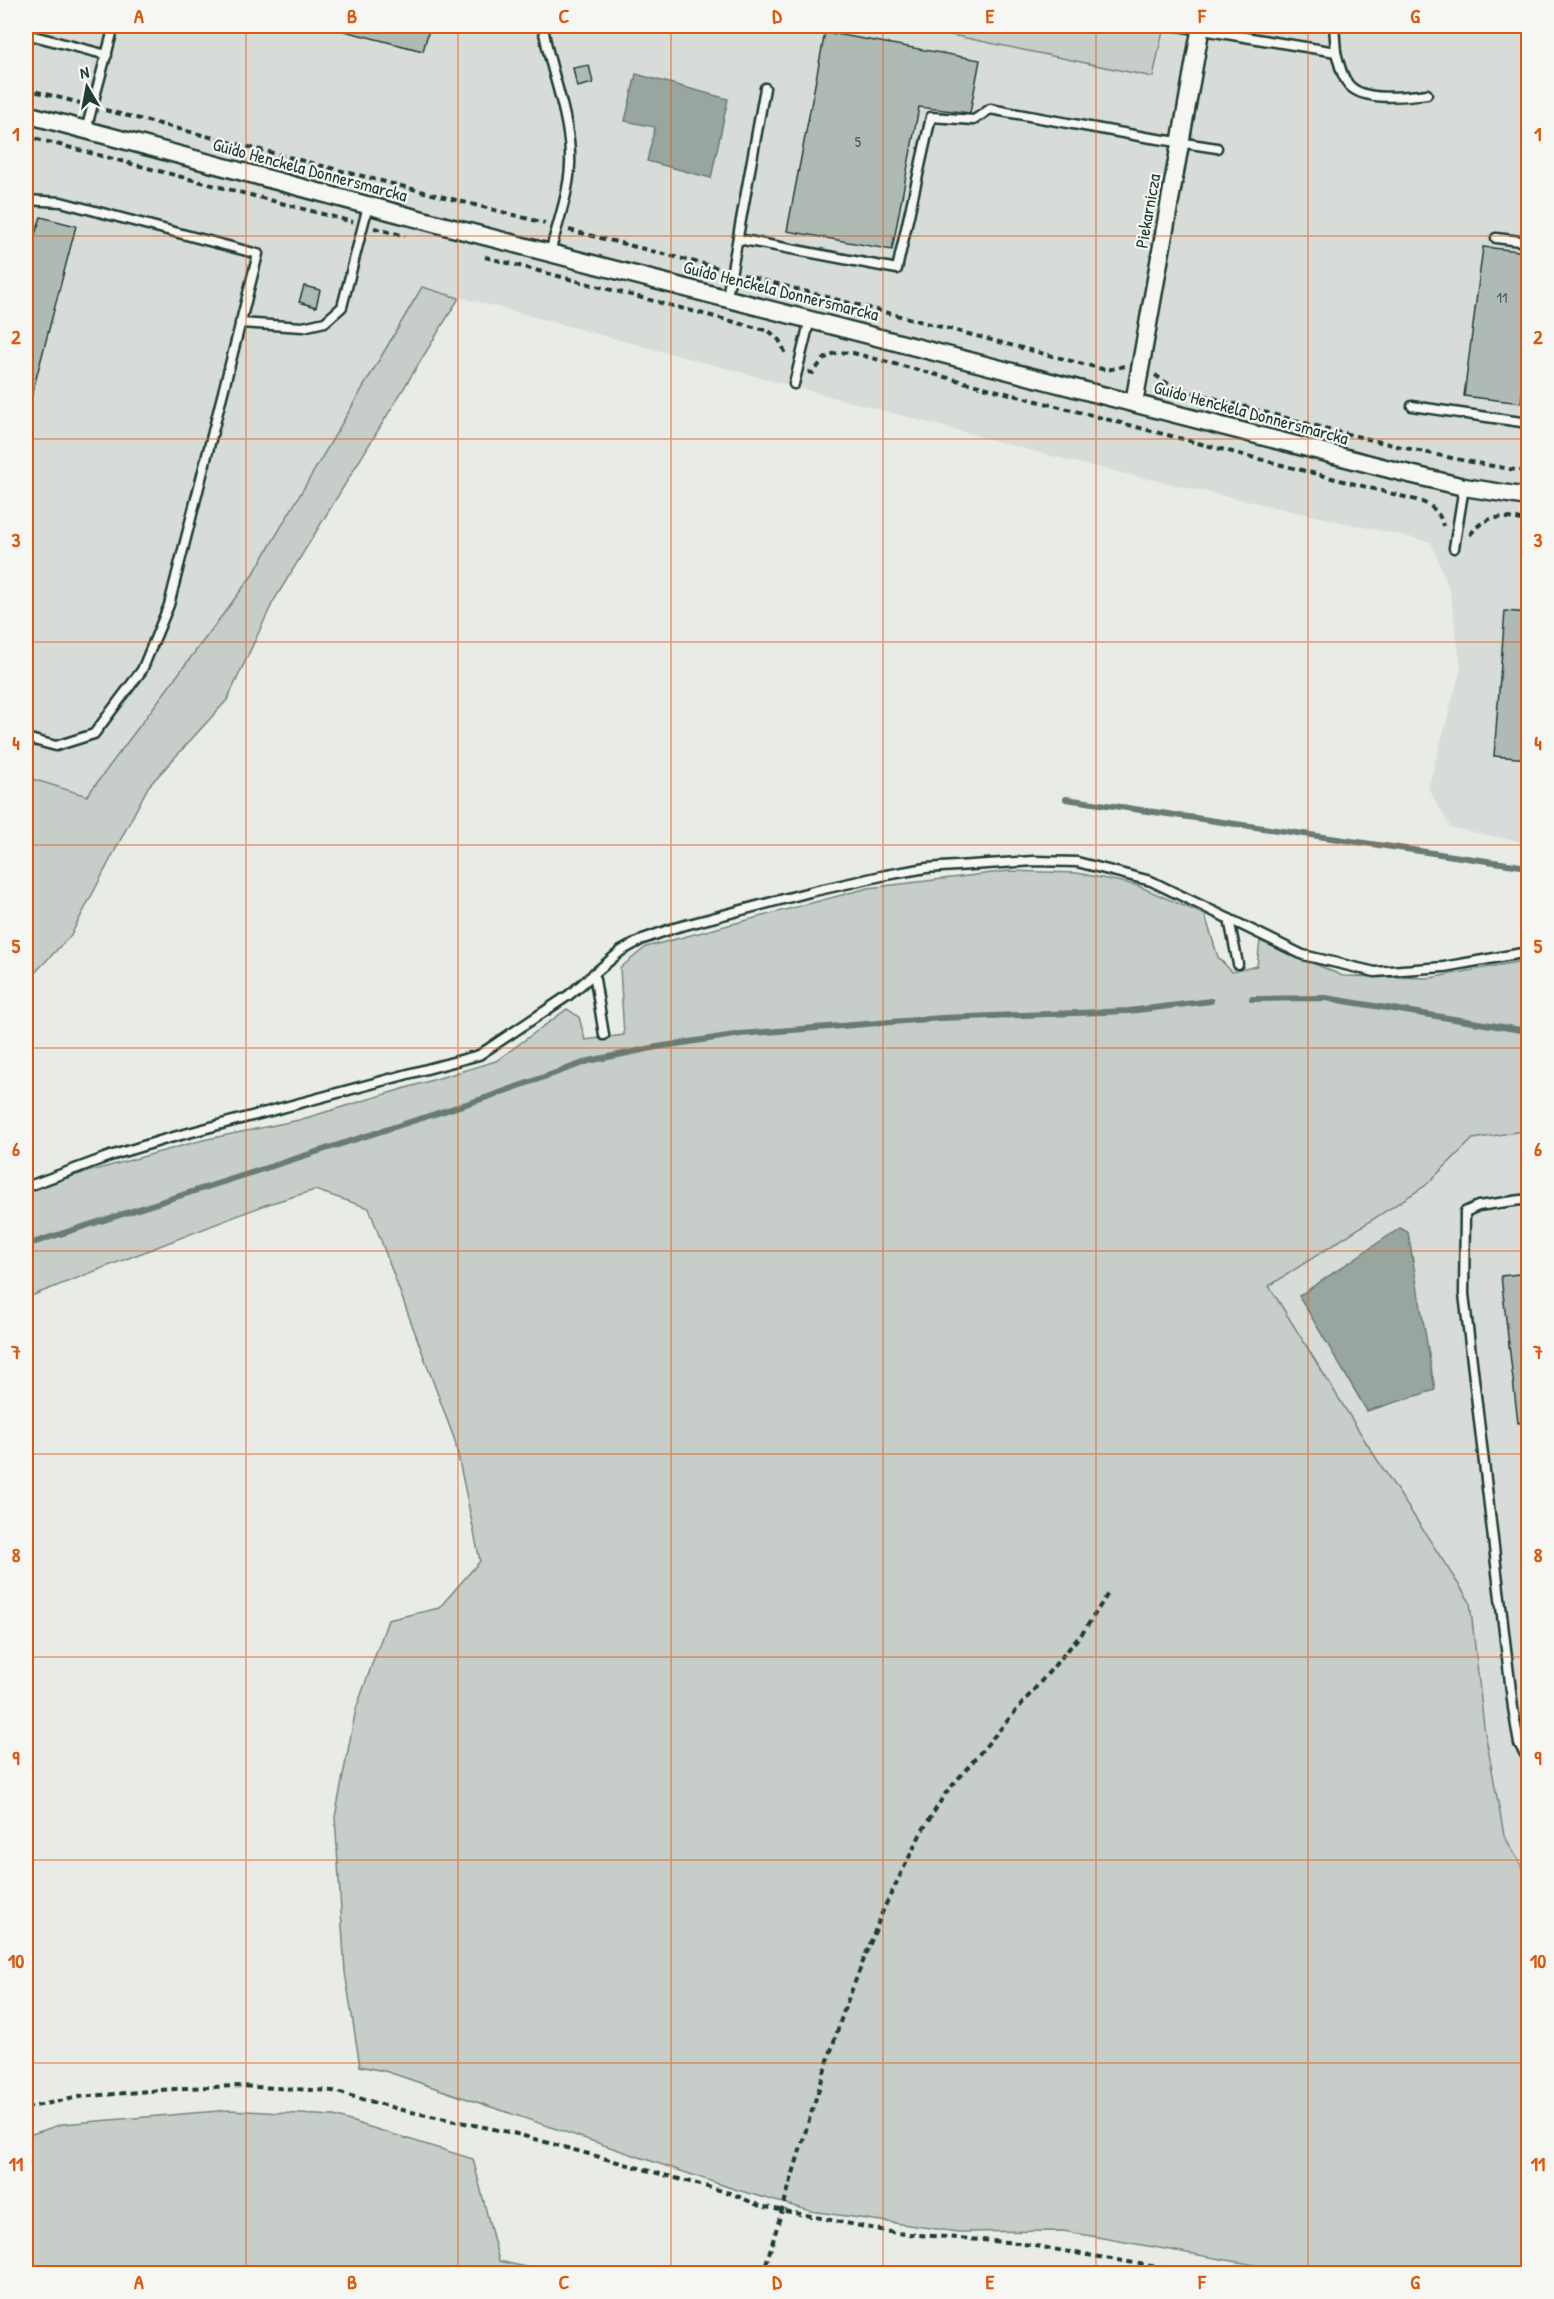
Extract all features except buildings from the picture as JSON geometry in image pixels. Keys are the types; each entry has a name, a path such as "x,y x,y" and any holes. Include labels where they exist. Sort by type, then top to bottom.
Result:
{"street":[{"name":"Piekarnicza","path":"1134,403 1201,27"},
{"name":"Guido Henckela Donnersmarcka","path":"26,114 368,206 1403,473 1464,487 1528,497"}],"lane":[{"path":"86,130 114,26"},
{"path":"543,26 565,119 570,151 568,176 550,252"},
{"path":"1178,26 1201,27 1336,52"},
{"path":"1334,26 1336,52 1342,73 1352,88 1392,98 1427,94"},
{"path":"26,34 106,55"},
{"path":"727,297 765,88"},
{"path":"738,239 897,269 931,117 974,120 990,109 1217,148"},
{"path":"26,200 61,202 258,254 169,605 142,670 94,734 56,746 26,738"},
{"path":"240,323 303,327 325,322 342,307 368,206"},
{"path":"1496,238 1528,242"},
{"path":"794,384 810,319"},
{"path":"1413,406 1528,423"},
{"path":"1454,548 1464,487"},
{"path":"26,1187 110,1156 166,1139 479,1055 569,995 621,951 643,939 674,928 810,892 926,868 1034,861 1077,862 1151,881 1303,955 1375,972 1444,967 1528,952"},
{"path":"1229,919 1238,964"},
{"path":"594,973 604,1035"},
{"path":"1528,1199 1478,1206 1465,1212 1464,1294 1513,1708 1519,1744 1528,1759"}],"path":[{"path":"26,89 1106,370 1123,365"},
{"path":"26,136 409,237"},
{"path":"479,255 769,331 779,340 787,353 788,366 813,373 823,360 836,352 853,353 1427,503 1436,510 1443,530 1470,536 1478,523 1492,517 1528,521"},
{"path":"1154,374 1173,387 1373,441 1467,462 1528,472"},
{"path":"763,2274 844,2010 884,1908 921,1833 945,1794 1084,1631 1109,1592"},
{"path":"26,2108 79,2097 185,2088 238,2086 333,2091 402,2110 513,2133 721,2191 760,2206 782,2211 896,2233 1018,2242 1198,2274"}],"shaded area":[{"path":"26,26 1528,26 1528,843 1451,828 1428,788 1461,668 1450,591 1431,542 1082,464 422,287 254,573 87,796 26,777"},
{"path":"908,26 1164,26 1153,77"},
{"path":"636,74 728,99 711,178 647,161 655,127 625,121"},
{"path":"422,287 459,298 273,602 227,700 148,787 71,935 26,982 26,777 87,796 254,573"},
{"path":"1009,871 1077,873 1136,885 1205,915 1218,957 1232,972 1257,966 1260,941 1343,976 1430,978 1528,960 1528,1130 1473,1139 1425,1186 1269,1286 1369,1447 1470,1602 1484,1727 1504,1835 1528,1878 1528,2273 1300,2273 1063,2231 958,2232 810,2211 734,2189 388,2072 360,2066 345,1972 335,1817 356,1709 388,1620 439,1608 480,1561 455,1441 369,1208 315,1190 265,1205 26,1298 26,1189 203,1140 299,1120 496,1061 567,1009 579,1017 585,1040 624,1035 620,968 646,947 868,888"},
{"path":"1528,1130 1528,1878 1504,1835 1484,1727 1470,1602 1369,1447 1269,1286 1425,1186 1473,1139"},
{"path":"1400,1228 1408,1232 1435,1390 1367,1411 1299,1296"},
{"path":"230,2110 334,2116 473,2159 499,2261 552,2273 26,2273 26,2136 62,2124"}],"waterway":[{"path":"1066,799 1528,867"},
{"path":"1252,999 1326,998 1527,1031"},
{"path":"26,1245 488,1097 589,1061 657,1047 741,1034 941,1018 1129,1011 1211,1001"}]}
